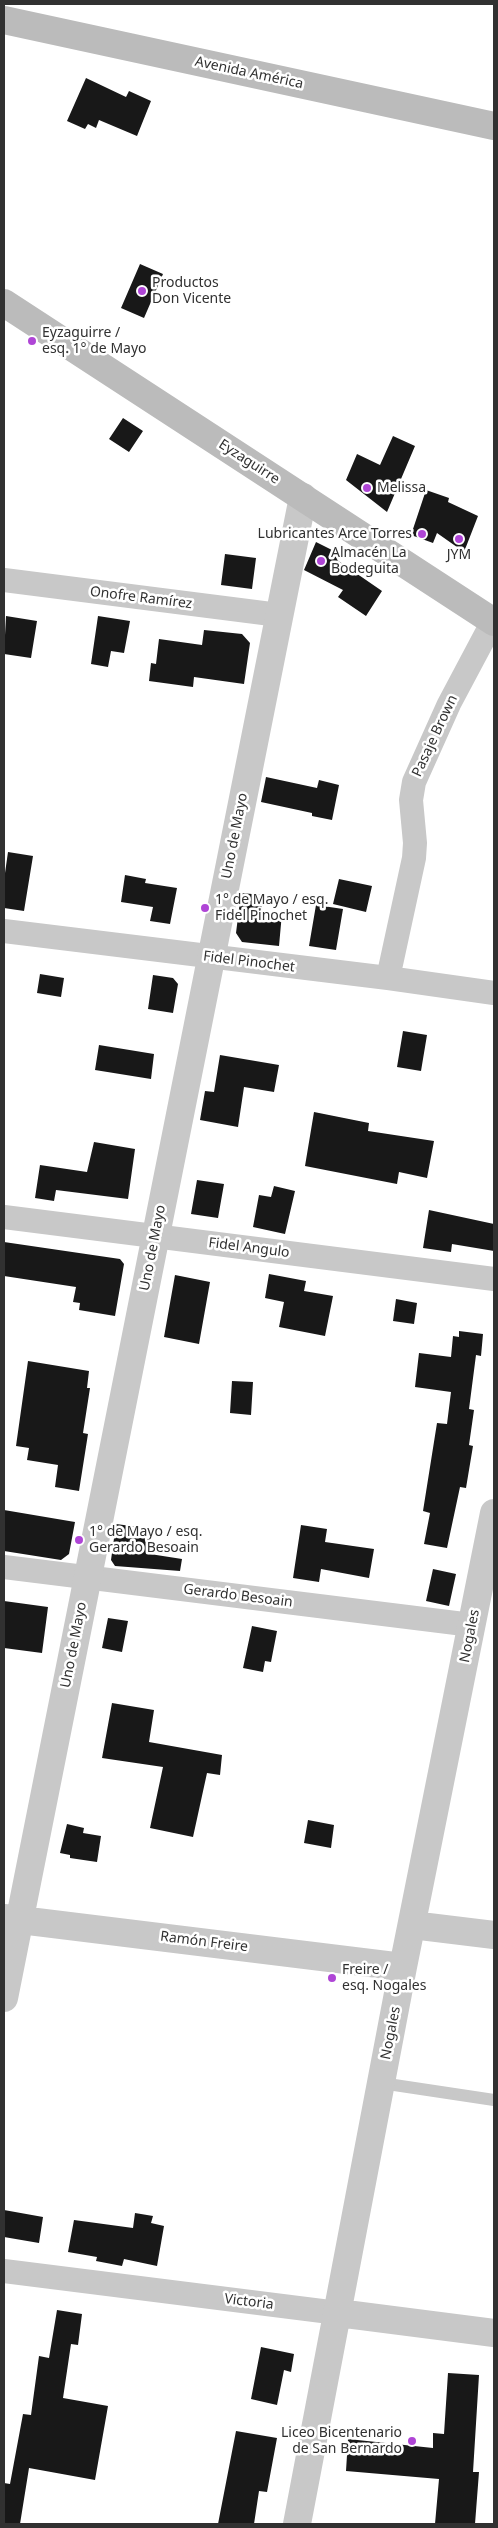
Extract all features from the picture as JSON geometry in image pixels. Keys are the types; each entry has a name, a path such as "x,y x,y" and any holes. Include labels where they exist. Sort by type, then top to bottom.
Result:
{"main road":[{"name":"Avenida América","path":"4,20 494,126"},
{"name":"Eyzaguirre","path":"4,302 494,621"}],"street":[{"name":"Uno de Mayo","path":"4,1998 12,1919 87,1578 303,497"},
{"name":"Onofre Ramírez","path":"4,580 279,615"},
{"name":"Pasaje Brown","path":"388,978 414,858 415,843 410,800 414,782 449,704 494,621"},
{"name":"Fidel Pinochet","path":"4,931 388,978 494,993"},
{"name":"Fidel Angulo","path":"4,1217 494,1279"},
{"name":"Nogales","path":"297,2524 381,2083 494,1513"},
{"name":"Gerardo Besoain","path":"4,1568 472,1625"},
{"name":"Ramón Freire","path":"12,1919 404,1967"},
{"path":"412,1925 494,1935"},
{"name":"Victoria","path":"4,2271 494,2333"}],"lane":[{"path":"381,2083 494,2100"}],"building":[{"path":"86,78 126,97 129,91 151,101 137,136 99,120 96,128 88,124 85,129 67,121"},
{"name":"Productos Don Vicente","path":"140,264 163,274 144,318 121,308"},
{"path":"123,418 143,431 129,452 109,439"},
{"path":"393,436 415,446 387,512 346,480 357,454 380,465"},
{"path":"426,490 449,498 448,502 478,516 464,552 437,533 433,543 411,535"},
{"path":"316,542 340,554 337,560 382,591 366,616 338,597 343,590 304,570"},
{"path":"225,554 256,558 252,589 221,585"},
{"path":"6,616 37,621 31,658 4,654"},
{"path":"98,616 130,621 124,653 111,651 108,667 91,664"},
{"path":"204,630 242,634 250,643 244,684 194,677 193,687 149,681 151,663 156,664 159,639 202,645"},
{"path":"266,777 317,788 319,780 339,785 332,820 312,816 312,813 261,802"},
{"path":"8,852 33,856 24,911 4,908 4,880"},
{"path":"125,875 146,879 145,883 177,888 170,924 150,921 153,907 121,902"},
{"path":"339,879 372,886 366,912 333,904"},
{"path":"241,893 263,895 261,910 282,913 279,946 242,942 236,933"},
{"path":"316,905 343,909 336,950 309,946"},
{"path":"40,974 64,978 61,997 37,993"},
{"path":"153,975 173,978 178,984 173,1013 148,1009"},
{"path":"403,1031 427,1035 421,1071 397,1067"},
{"path":"99,1045 154,1054 151,1079 95,1070"},
{"path":"220,1055 279,1065 274,1092 244,1087 238,1127 200,1120 205,1091 214,1092"},
{"path":"314,1112 369,1123 368,1131 434,1141 427,1178 399,1172 397,1184 305,1166"},
{"path":"94,1142 135,1149 128,1199 56,1190 54,1201 35,1198 40,1165 87,1172"},
{"path":"197,1180 224,1184 218,1218 191,1214"},
{"path":"274,1186 295,1191 285,1234 253,1227 259,1195 271,1197"},
{"path":"429,1210 494,1224 494,1251 452,1244 451,1252 423,1248"},
{"path":"4,1242 120,1259 124,1264 115,1316 79,1310 80,1303 73,1302 76,1287 4,1276"},
{"path":"269,1274 306,1281 304,1291 333,1296 325,1336 279,1327 284,1302 265,1298"},
{"path":"175,1275 210,1282 199,1344 164,1337"},
{"path":"396,1299 417,1303 414,1324 393,1321"},
{"path":"459,1331 483,1334 481,1356 476,1355 469,1409 474,1410 469,1445 473,1446 466,1488 460,1487 447,1548 424,1544 430,1513 423,1511 437,1423 447,1424 451,1392 415,1387 419,1353 451,1357 453,1336 459,1337"},
{"path":"28,1361 89,1371 87,1388 90,1388 83,1433 88,1434 79,1491 55,1487 58,1465 27,1460 29,1448 16,1446"},
{"path":"232,1381 253,1382 251,1415 230,1413"},
{"path":"4,1510 75,1522 69,1554 61,1560 4,1551"},
{"path":"116,1524 154,1529 150,1554 182,1559 180,1571 115,1566 111,1560"},
{"path":"301,1525 327,1529 325,1542 374,1549 369,1578 321,1569 319,1582 293,1578"},
{"path":"433,1569 456,1574 449,1606 426,1601"},
{"path":"4,1601 48,1607 42,1653 4,1648"},
{"path":"108,1618 128,1621 122,1652 102,1648"},
{"path":"252,1626 277,1631 271,1662 265,1661 263,1672 243,1668"},
{"path":"112,1703 154,1710 149,1742 222,1755 220,1775 207,1773 193,1837 150,1828 163,1767 102,1758"},
{"path":"308,1820 334,1825 331,1848 304,1843"},
{"path":"67,1824 84,1828 83,1833 101,1836 97,1862 70,1858 70,1855 60,1853"},
{"path":"4,2210 43,2217 39,2243 4,2237"},
{"path":"135,2213 153,2216 151,2223 164,2226 157,2266 124,2259 122,2266 96,2261 97,2257 68,2252 74,2220 133,2228"},
{"path":"57,2310 82,2314 78,2345 71,2344 63,2398 108,2406 95,2480 29,2468 20,2524 4,2524 4,2483 10,2484 23,2414 31,2415 39,2356 49,2358"},
{"path":"261,2347 294,2354 291,2372 284,2370 277,2405 251,2399"},
{"path":"448,2373 479,2375 473,2472 479,2472 475,2524 435,2524 439,2479 346,2471 348,2439 433,2448 433,2433 444,2434"},
{"path":"236,2431 277,2438 267,2492 259,2491 254,2524 218,2524"}],"place":[{"name":"Productos Don Vicente","path":"142,291"},
{"name":"Eyzaguirre / esq. 1° de Mayo","path":"32,341"},
{"name":"Melissa","path":"367,488"},
{"name":"Lubricantes Arce Torres","path":"422,534"},
{"name":"JYM","path":"459,539"},
{"name":"Almacén La Bodeguita","path":"321,561"},
{"name":"1° de Mayo / esq. Fidel Pinochet","path":"205,908"},
{"name":"1° de Mayo / esq. Gerardo Besoain","path":"79,1540"},
{"name":"Freire / esq. Nogales","path":"332,1978"},
{"name":"Liceo Bicentenario de San Bernardo","path":"412,2441"}]}
